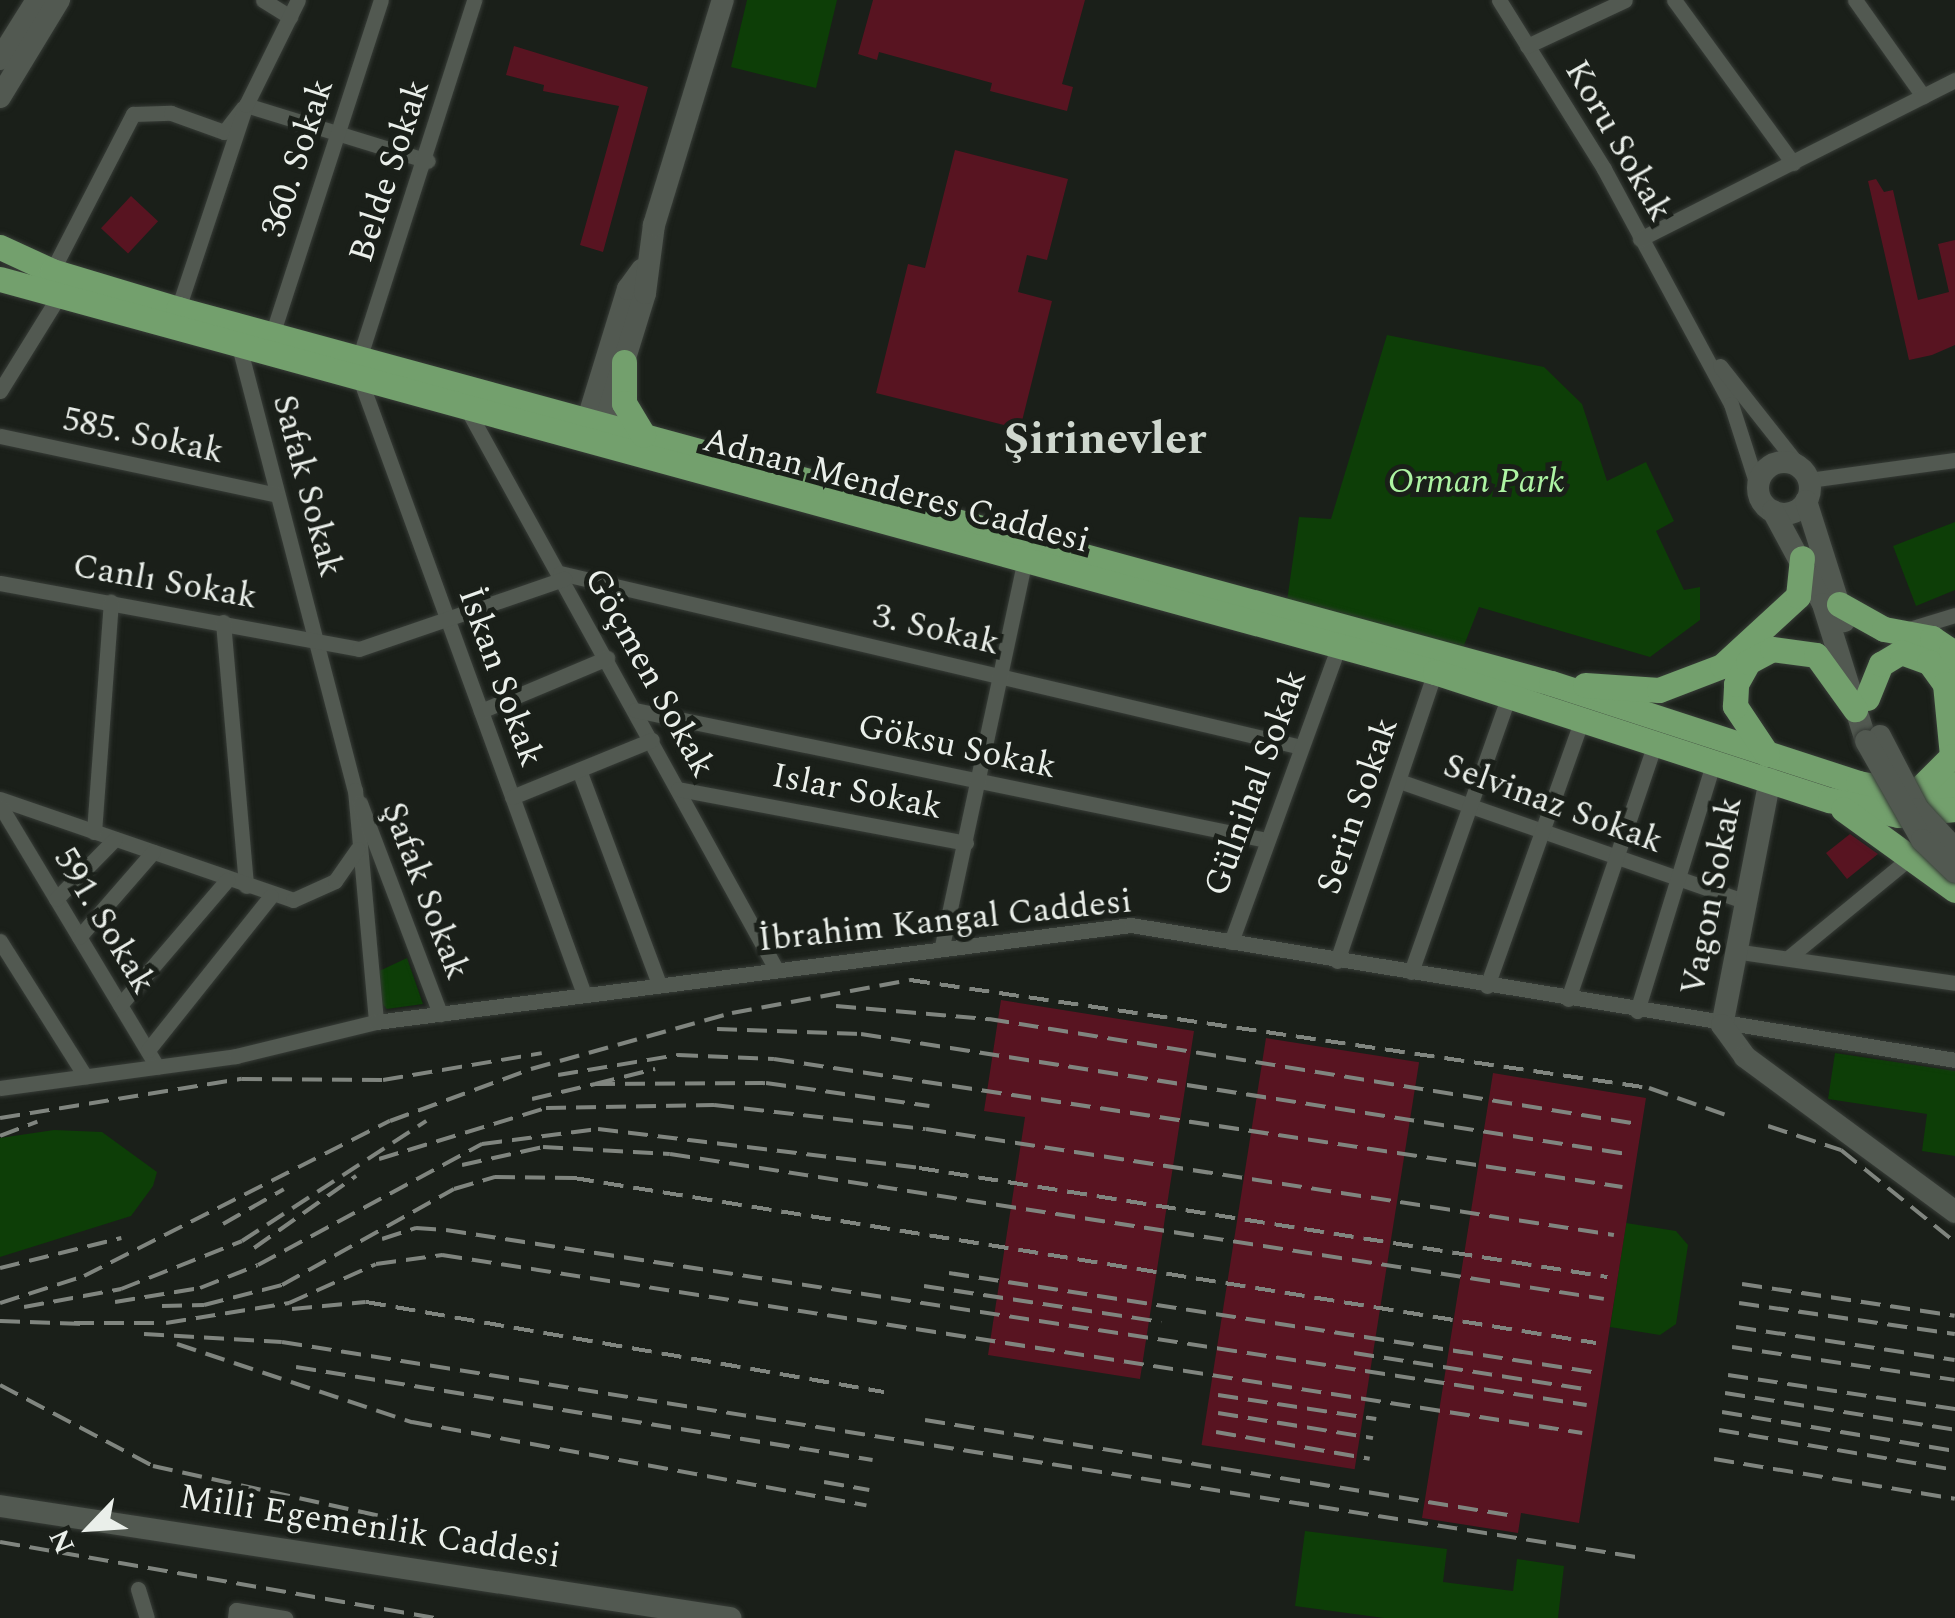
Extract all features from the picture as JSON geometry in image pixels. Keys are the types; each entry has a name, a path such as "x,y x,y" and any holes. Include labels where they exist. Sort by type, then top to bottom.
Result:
{"main road":[{"path":"0,60 37,0"},
{"path":"0,97 58,0"},
{"path":"593,432 600,378 628,289 642,270 723,0"},
{"name":"Adnan Menderes Caddesi","path":"0,247 56,284 239,346 544,409 593,432 644,435 1551,683 1771,768"},
{"path":"593,432 624,362 645,293 642,270"},
{"name":"Adnan Menderes Caddesi","path":"0,279 56,284 178,309 272,335 467,408 593,432 1024,563 1510,693 1714,760 1771,768"},
{"path":"624,362 624,403 644,435"},
{"path":"544,409 581,406 600,378"},
{"path":"1861,703 1805,482 1774,464 1758,491 1802,558 1873,738 1922,840 1955,872"},
{"path":"1773,512 1790,513 1805,482"},
{"path":"1551,683 1659,690 1722,666 1798,596 1802,558"},
{"path":"1839,604 1954,656"},
{"path":"1861,703 1816,656 1790,646 1748,662 1735,706 1771,768 1830,800 1955,890"},
{"path":"1861,703 1880,664 1901,652 1930,662 1945,684 1952,756 1914,793"},
{"path":"1873,738 1918,809 1955,849"},
{"path":"1771,768 1914,793 1955,784"},
{"name":"Vagon Sokak","path":"1771,768 1722,1025 1745,1057 1955,1212"},
{"path":"1830,800 1898,816 1955,809"},
{"name":"Milli Egemenlik Caddesi","path":"0,1506 730,1618"},
{"name":"Milli Egemenlik Caddesi","path":"0,1517 636,1618"}],"street":[{"path":"263,0 290,17"},
{"path":"178,309 246,105 298,0"},
{"name":"360. Sokak","path":"272,335 382,0"},
{"name":"Belde Sokak","path":"360,369 428,161 474,0"},
{"name":"Koru Sokak","path":"1499,0 1682,314"},
{"path":"1527,46 1625,0"},
{"path":"1674,0 1793,163"},
{"path":"1855,0 1922,96"},
{"path":"1640,239 1955,80"},
{"path":"246,105 428,161"},
{"path":"0,391 56,284 134,114 171,112 224,132 246,105"},
{"path":"1682,314 1805,482 1955,460"},
{"path":"1682,314 1731,404 1758,491"},
{"name":"Safak Sokak","path":"239,346 274,494 318,642"},
{"name":"İskan Sokak","path":"360,369 584,994"},
{"name":"Göçmen Sokak","path":"467,408 776,968"},
{"name":"585. Sokak","path":"0,436 274,494"},
{"path":"942,946 982,784 994,674 1024,563"},
{"name":"Canlı Sokak","path":"0,583 359,649 448,621 562,576"},
{"name":"3. Sokak","path":"562,576 1297,746"},
{"path":"94,832 111,602"},
{"path":"1902,632 1955,614"},
{"path":"223,622 246,886"},
{"name":"Şafak Sokak","path":"318,642 355,790 440,1014"},
{"name":"Gülnihal Sokak","path":"1231,942 1297,746 1338,646"},
{"path":"481,711 607,658"},
{"name":"Serin Sokak","path":"1337,960 1436,672"},
{"path":"1411,972 1510,693"},
{"name":"Göksu Sokak","path":"636,710 1266,840"},
{"path":"1487,986 1583,716"},
{"path":"512,797 652,740"},
{"path":"1568,999 1656,740"},
{"path":"1637,1010 1714,760"},
{"path":"579,770 659,984"},
{"name":"Selvinaz Sokak","path":"1399,782 1744,902"},
{"name":"Islar Sokak","path":"678,789 966,843"},
{"name":"Şafak Sokak","path":"355,790 357,849 376,1022"},
{"path":"2,804 153,852 270,896 316,894 357,849"},
{"name":"591. Sokak","path":"2,804 157,1066"},
{"path":"56,899 115,839"},
{"path":"79,937 153,852"},
{"path":"1788,958 1912,856"},
{"path":"120,1005 227,880"},
{"path":"148,1050 270,896"},
{"name":"İbrahim Kangal Caddesi","path":"0,1088 157,1066 376,1022 942,946 1131,925 1722,1025 1955,1060"},
{"path":"0,941 85,1076"},
{"path":"1734,951 1955,983"},
{"path":"138,1589 147,1618"},
{"path":"235,1618 236,1610 285,1618"}],"green space":[{"path":"747,0 837,0 816,88 731,67"},
{"name":"Orman Park","path":"1387,335 1544,367 1582,404 1607,481 1646,462 1674,521 1656,531 1684,590 1700,587 1700,620 1650,657 1479,607 1463,648 1287,601 1299,517 1331,519"},
{"path":"1955,522 1955,590 1916,606 1893,546"},
{"path":"407,958 423,1004 387,1009 376,997 375,973"},
{"path":"1835,1053 1955,1071 1955,1156 1922,1151 1927,1114 1828,1099"},
{"path":"54,1130 102,1132 157,1172 153,1186 131,1216 0,1257 0,1138"},
{"path":"1626,1223 1676,1231 1688,1245 1676,1324 1660,1335 1610,1327"},
{"path":"1305,1531 1447,1549 1443,1582 1513,1591 1517,1559 1564,1566 1558,1618 1384,1618 1295,1606"}],"building":[{"path":"873,0 1085,0 1062,84 1073,87 1067,111 990,91 992,83 879,52 877,60 858,54"},
{"path":"514,46 648,87 603,252 580,245 619,106 543,91 544,85 506,75"},
{"path":"955,150 1068,179 1047,260 1027,255 1018,292 1052,301 1020,429 876,393 908,264 925,268"},
{"path":"1876,179 1884,192 1893,190 1918,300 1949,292 1938,244 1955,240 1955,345 1932,355 1909,360 1868,181"},
{"path":"131,196 158,221 128,253 101,228"},
{"path":"1850,834 1878,854 1847,879 1826,853"},
{"path":"1001,1000 1194,1031 1140,1379 988,1355 1025,1117 984,1111"},
{"path":"1266,1038 1419,1062 1355,1469 1202,1445"},
{"path":"1493,1073 1646,1098 1579,1523 1521,1513 1518,1533 1422,1518"}],"railway":[{"path":"0,1303 84,1276 390,1121 531,1069 732,1013 910,980 1649,1088 1732,1117"},
{"path":"836,1006 989,1019 1632,1123"},
{"path":"717,1029 861,1034 1627,1154"},
{"path":"0,1118 242,1079 383,1080 542,1053"},
{"path":"558,1075 678,1055 774,1059 1622,1187"},
{"path":"595,1084 655,1069"},
{"path":"532,1099 595,1084 766,1083 929,1106"},
{"path":"379,1159 546,1108 714,1105 926,1129 1614,1235"},
{"path":"24,1307 121,1289 242,1241 426,1121"},
{"path":"0,1136 37,1122"},
{"path":"1768,1126 1841,1150 1955,1242"},
{"path":"115,1302 200,1288 258,1265 482,1144 598,1129 919,1168 1607,1277"},
{"path":"462,1165 543,1147 670,1154 1604,1299"},
{"path":"254,1248 356,1176"},
{"path":"162,1306 204,1305 282,1285 454,1189 495,1177 574,1178 1596,1343"},
{"path":"223,1224 284,1189"},
{"path":"382,1239 416,1228 446,1230 1587,1405"},
{"path":"0,1268 121,1238"},
{"path":"166,1323 289,1303 376,1264 442,1255 1582,1433"},
{"path":"949,1273 1592,1372"},
{"path":"1742,1284 1955,1316"},
{"path":"924,1286 1161,1322"},
{"path":"292,1309 366,1302 884,1392"},
{"path":"1739,1303 1955,1334"},
{"path":"0,1321 84,1324"},
{"path":"74,1323 164,1323"},
{"path":"1736,1327 1955,1360"},
{"path":"144,1334 282,1342 1636,1557"},
{"path":"177,1344 412,1422 866,1505"},
{"path":"1732,1347 1955,1380"},
{"path":"1354,1353 1589,1390"},
{"path":"296,1367 873,1460"},
{"path":"1728,1375 1955,1409"},
{"path":"0,1385 153,1466 390,1518"},
{"path":"1725,1393 1955,1430"},
{"path":"1218,1395 1376,1419"},
{"path":"1722,1412 1955,1451"},
{"path":"1218,1413 1373,1438"},
{"path":"925,1420 1514,1516"},
{"path":"1719,1430 1955,1470"},
{"path":"1216,1432 1370,1459"},
{"path":"1714,1459 1955,1499"},
{"path":"824,1482 869,1490"},
{"path":"0,1542 436,1618"}],"district":[{"name":"Şirinevler","path":"1105,440"}]}
